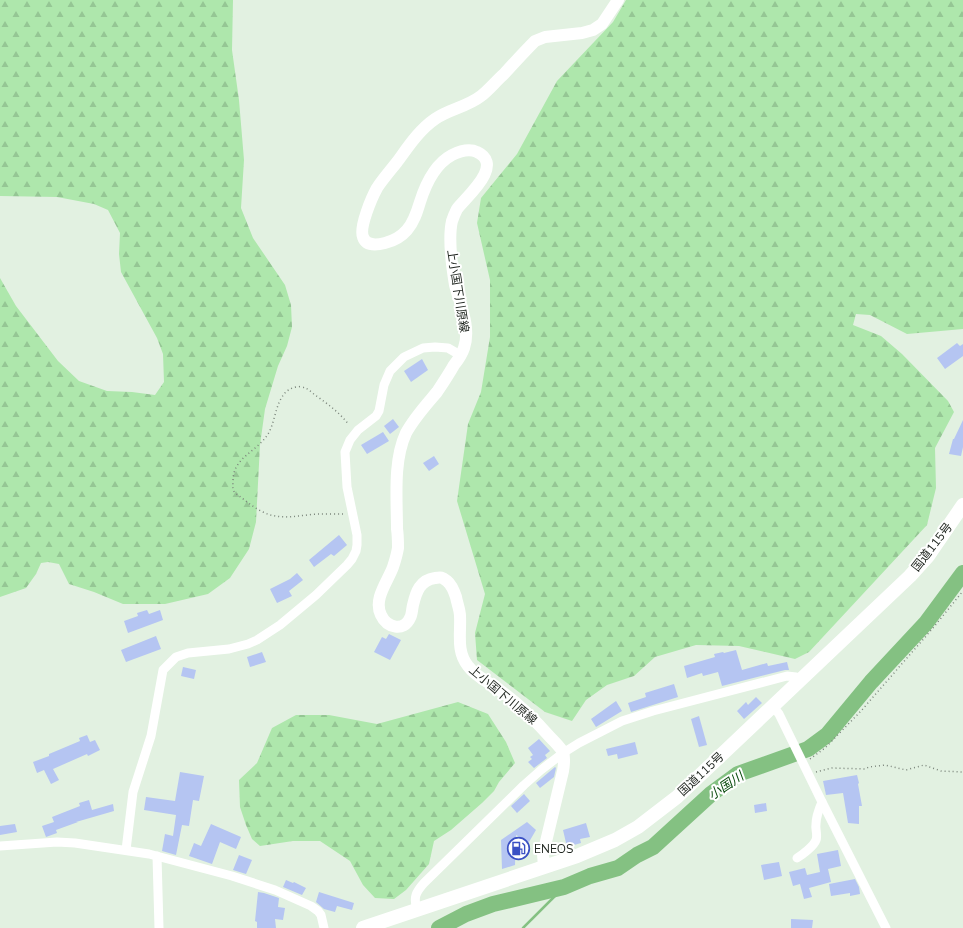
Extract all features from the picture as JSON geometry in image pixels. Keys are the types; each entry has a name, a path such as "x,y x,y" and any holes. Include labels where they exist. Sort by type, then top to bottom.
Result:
{"highway":[{"name":"国道115号","path":"363,928 577,856 609,843 638,827 677,797 910,576 928,556 963,505"}],"main road":[{"name":"上小国下川原線","path":"563,753 533,718 519,705 500,690 478,676 466,665 461,653 459,637 460,614 454,590 450,583 442,578 432,578 424,582 417,590 412,607 412,616 402,626 395,627 387,623 382,618 378,606 380,594 394,564 398,548 397,481 401,446 415,419 440,388 464,348 466,333 464,317 455,282 450,243 452,222 456,210 481,182 486,172 485,159 480,153 467,150 458,152 444,160 434,171 422,197 416,217 407,230 394,240 380,245 370,244 363,239 362,232 366,212 378,187 426,125 439,116 475,101 485,93 535,41 545,37 582,33 593,30 602,24 618,0"},
{"path":"544,867 543,854 563,771 563,753"}],"street":[{"path":"126,850 133,792 151,736 163,670 176,657 181,655 194,652 229,649 248,644 269,633 316,595 347,565 352,559 357,545 357,535 347,487 345,452 350,440 355,433 376,416 379,411 384,385 390,371 404,357 423,348 435,347 448,348 460,355"},
{"path":"417,910 415,904 416,893 424,883 524,785 563,753 579,743 634,716 787,676 796,677 800,680"},
{"path":"773,706 779,714 886,928"},
{"path":"797,858 814,844 816,840 816,824 819,808 822,802"},
{"path":"0,846 57,842 75,843 157,856 238,878 275,890 311,906 318,911 321,915 324,928"},
{"path":"157,856 159,928"}],"path":[{"path":"353,514 317,514 295,517 270,515 253,507 233,491 233,471 239,462 263,441 272,426 279,402 283,395 290,389 296,387 304,387 331,406 355,433"},
{"path":"803,763 825,748 862,711 963,591"},
{"path":"809,775 832,768 861,769 885,765 906,770 924,765 941,771 963,772"}],"green space":[{"path":"0,0 233,0 232,50 239,100 244,160 241,208 253,238 285,285 291,305 292,327 265,409 260,445 256,522 249,549 230,578 208,594 165,604 123,604 69,584 59,564 48,562 41,563 36,574 26,588 0,597 0,278 16,306 58,361 79,381 107,391 155,395 164,382 163,354 157,338 121,272 119,254 120,233 108,210 94,204 57,197 0,196"},
{"path":"626,0 963,0 963,329 907,334 870,315 856,314 853,325 881,336 902,354 948,401 954,412 935,448 936,488 927,525 809,652 795,659 739,646 696,645 655,657 634,676 607,685 586,700 572,721 545,712 477,660 475,633 485,594 457,501 468,424 481,392 490,337 490,280 477,223 481,198 517,154 557,81 613,22"},
{"path":"458,702 488,714 506,742 515,763 499,782 494,791 482,803 451,830 434,841 429,864 406,890 394,899 375,898 363,885 350,861 320,841 293,841 260,846 252,839 240,807 239,780 257,763 272,728 296,715 329,715 377,724"}],"building":[{"path":"957,343 960,346 963,344 963,356 945,369 937,358"},
{"path":"422,359 428,370 411,382 404,371"},
{"path":"393,419 399,427 390,434 384,426"},
{"path":"963,420 963,447 961,456 949,454 953,439"},
{"path":"383,432 389,441 367,454 361,445"},
{"path":"434,456 439,464 429,471 423,463"},
{"path":"339,535 347,545 334,556 331,554 314,567 309,560"},
{"path":"297,573 303,580 289,591 292,596 277,603 270,589 290,579"},
{"path":"147,610 149,614 160,610 163,620 128,633 124,621 138,616 137,613"},
{"path":"389,634 401,640 390,660 374,652 382,637 386,639"},
{"path":"156,636 161,649 126,662 121,650"},
{"path":"736,650 742,670 767,663 768,666 787,662 789,670 722,686 718,672 703,676 702,673 687,678 684,666 715,657 714,654"},
{"path":"262,652 266,662 250,667 247,657"},
{"path":"183,667 196,670 194,679 181,676"},
{"path":"674,684 678,697 631,712 628,703 646,697 645,693"},
{"path":"756,697 762,703 744,719 737,711 746,702 748,705"},
{"path":"616,701 622,711 596,727 591,719"},
{"path":"699,716 707,745 699,747 691,719"},
{"path":"87,735 90,742 95,740 100,750 53,769 59,780 51,784 44,770 37,773 33,762 80,741 79,738"},
{"path":"539,739 550,751 545,755 547,758 534,768 528,762 532,759 530,757 533,755 528,748"},
{"path":"635,742 638,754 618,759 617,754 608,756 606,749"},
{"path":"555,767 554,777 540,788 536,783"},
{"path":"180,772 204,776 199,801 193,800 189,826 182,825 176,855 162,851 165,834 173,836 176,815 144,810 146,797 175,801"},
{"path":"857,775 862,806 859,806 859,824 848,823 843,793 826,795 823,781"},
{"path":"524,794 530,801 517,813 511,806"},
{"path":"89,800 92,810 113,804 114,811 76,822 78,822 56,830 57,833 46,837 42,826 54,822 52,817 80,806 79,803"},
{"path":"766,803 767,811 755,813 754,805"},
{"path":"527,822 536,830 529,842 516,835 515,865 502,869 501,840"},
{"path":"586,823 590,837 580,839 581,843 567,847 563,830"},
{"path":"15,824 17,832 0,835 0,826"},
{"path":"211,824 241,837 236,849 220,842 212,864 189,856 194,843 201,846"},
{"path":"838,850 841,866 828,869 831,882 809,888 812,897 804,899 800,884 793,886 789,872 805,868 807,875 820,872 817,854"},
{"path":"239,855 252,860 246,874 233,870"},
{"path":"779,862 782,876 764,880 761,865"},
{"path":"855,879 859,887 860,894 850,896 850,893 831,896 829,884"},
{"path":"286,880 306,888 302,895 283,887"},
{"path":"258,892 279,898 278,907 285,908 283,920 275,919 276,928 257,928 257,922 255,921"},
{"path":"319,892 354,903 352,910 337,906 335,912 324,909 316,902"},
{"path":"791,919 813,920 812,928 791,928"}],"waterway":[{"name":"小国川","path":"439,928 466,914 493,904 564,887 590,876 618,868 637,855 653,847 711,794 738,774 808,749 827,735 871,682 926,623 963,573"},
{"path":"523,928 564,887"}],"place":[{"name":"ENEOS","path":"518,849"}]}
